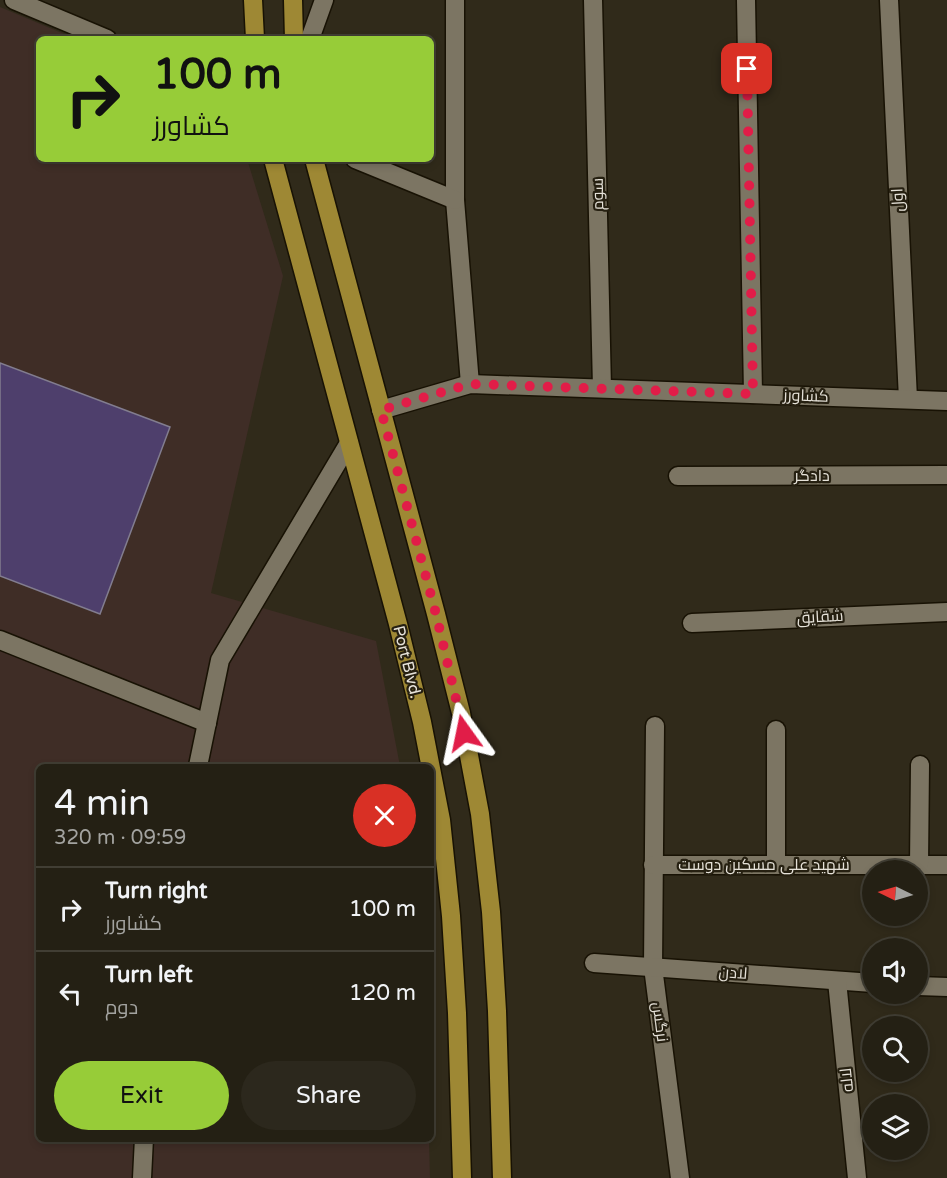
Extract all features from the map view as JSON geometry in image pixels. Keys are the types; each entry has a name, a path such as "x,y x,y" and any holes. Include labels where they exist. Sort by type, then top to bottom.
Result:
{"main road":[{"path":"254,0 255,36"},
{"path":"293,0 294,36"},
{"name":"Port Blvd.","path":"274,162 398,624 430,764"},
{"path":"315,162 436,614 458,702 480,814 492,923 502,1178"},
{"name":"Port Blvd.","path":"434,784 441,820 452,916 462,1178"}],"street":[{"path":"14,0 45,6 101,36"},
{"path":"311,36 324,0"},
{"path":"455,0 455,200 470,384"},
{"name":"سوم","path":"593,0 602,388"},
{"path":"746,0 753,394"},
{"name":"اول","path":"889,0 908,399"},
{"path":"362,162 455,200"},
{"name":"کشاورز","path":"381,410 470,384 947,400"},
{"path":"198,764 220,660 349,443"},
{"name":"دادگر","path":"678,476 947,475"},
{"name":"شقایق","path":"692,623 947,612"},
{"path":"0,639 207,723"},
{"name":"نرگس","path":"655,726 653,967 680,1178"},
{"path":"776,730 776,865"},
{"path":"919,860 920,765"},
{"name":"شهید علی مسکین دوست","path":"653,865 862,865"},
{"name":"شهید علی مسکین دوست","path":"928,865 947,865"},
{"name":"لادن","path":"594,963 862,982"},
{"name":"لاله","path":"837,981 857,1178"},
{"path":"928,986 947,987"},
{"path":"142,1178 144,1142"}],"shaded area":[{"path":"0,7 69,36 36,36 36,162 248,162 283,276 211,593 376,641 400,764 36,764 36,1142 429,1142 430,1178 0,1178"}],"building":[{"path":"0,363 170,427 100,614 0,576"}],"route":[{"path":"464,733 436,614 381,410 470,384 753,394 747,69"}]}
